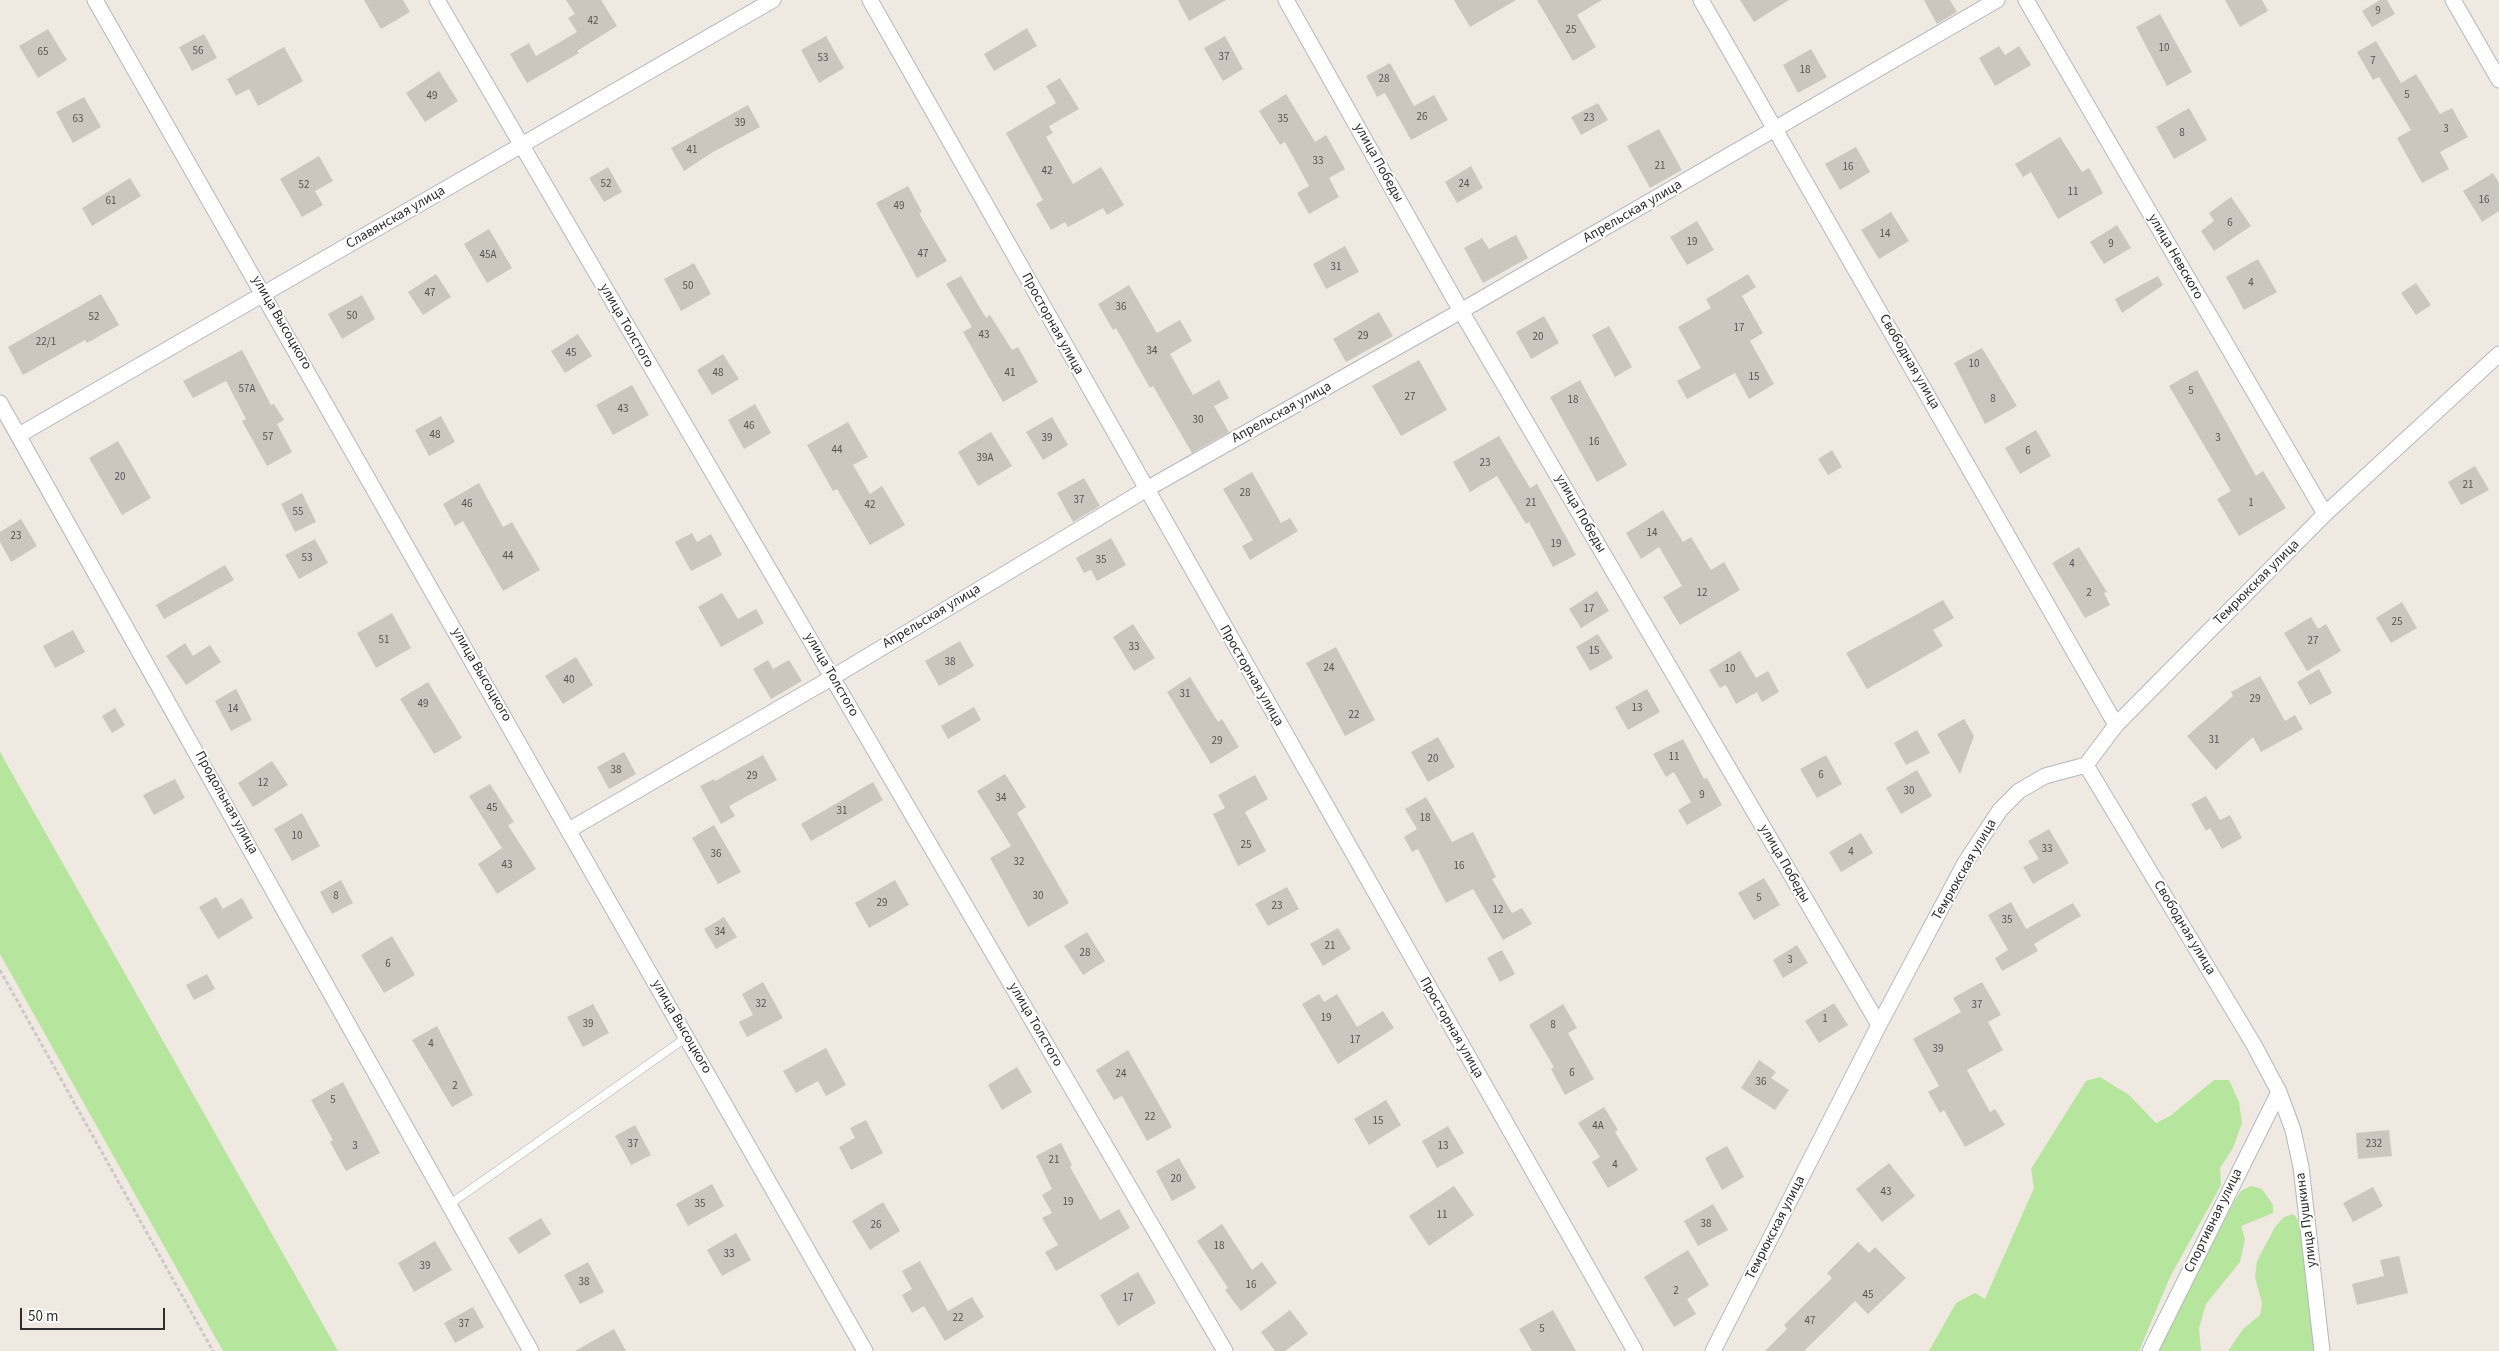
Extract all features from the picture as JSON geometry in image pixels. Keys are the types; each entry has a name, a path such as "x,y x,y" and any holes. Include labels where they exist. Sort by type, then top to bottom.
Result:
{"street":[{"name":"улица Высоцкого","path":"95,0 865,1351"},
{"name":"улица Толстого","path":"437,0 1224,1351"},
{"name":"Славянская улица","path":"19,435 773,0"},
{"name":"Просторная улица","path":"870,0 1145,490 1635,1351"},
{"name":"улица Победы","path":"1286,0 1461,312 1879,1025"},
{"name":"Свободная улица","path":"1701,0 2116,725"},
{"name":"Апрельская улица","path":"569,830 833,677 1145,490 1461,312 1997,0"},
{"name":"улица Невского","path":"2026,0 2325,514"},
{"path":"2453,0 2499,80"},
{"name":"Темрюкская улица","path":"1713,1351 1879,1025 1966,863 2000,810 2018,791 2045,776 2086,765 2116,725 2325,514 2499,354"},
{"name":"Продольная улица","path":"0,403 531,1351"},
{"name":"Свободная улица","path":"2086,765 2254,1045 2279,1092"},
{"name":"Спортивная улица","path":"2150,1351 2279,1092"},
{"name":"улица Пушкина","path":"2279,1092 2293,1130 2301,1167 2322,1351"}],"lane":[{"path":"450,1204 687,1037"}],"path":[{"path":"0,970 213,1351"}],"green space":[{"path":"0,752 338,1351 223,1351 0,954"},
{"path":"2100,1077 2129,1095 2156,1123 2170,1116 2214,1080 2229,1080 2239,1102 2242,1123 2233,1148 2220,1168 2221,1185 2170,1277 2139,1351 1929,1351 1956,1303 1975,1293 1985,1299 2034,1188 2031,1169 2086,1081"},
{"path":"2251,1186 2262,1189 2273,1205 2273,1213 2241,1226 2245,1239 2240,1262 2206,1304 2199,1328 2201,1351 2157,1351 2234,1202 2241,1191"},
{"path":"2293,1214 2299,1221 2317,1351 2228,1351 2243,1329 2260,1315 2262,1303 2255,1277 2257,1261 2275,1227 2284,1217"}],"building":[{"path":"364,0 403,0 410,12 381,29"},
{"path":"566,0 601,0 617,26 577,51 579,53 527,83 510,54 529,43 536,56 577,32 568,18 575,14"},
{"path":"1178,0 1226,0 1189,21"},
{"path":"1454,0 1516,0 1470,27"},
{"path":"1537,0 1602,0 1577,15 1596,47 1573,61"},
{"path":"1740,0 1789,0 1754,22"},
{"path":"1924,0 1950,0 1957,12 1937,24"},
{"path":"2225,0 2262,0 2268,11 2240,27"},
{"path":"2380,0 2387,0 2395,14 2372,27 2362,11"},
{"path":"2160,14 2192,72 2167,86 2136,27"},
{"path":"1027,28 1037,46 994,71 984,54"},
{"path":"48,29 67,60 38,78 19,46"},
{"path":"204,34 217,58 192,71 179,47"},
{"path":"826,36 844,68 819,83 801,50"},
{"path":"1225,36 1243,69 1223,81 1204,48"},
{"path":"2376,41 2401,83 2416,74 2440,114 2452,108 2468,137 2440,152 2449,169 2422,183 2397,138 2411,130 2379,77 2373,80 2357,52"},
{"path":"1999,46 2005,55 2019,46 2031,65 1995,86 1979,58"},
{"path":"284,47 303,81 258,106 249,89 236,96 227,79"},
{"path":"1811,49 1827,77 1798,93 1783,65"},
{"path":"1390,63 1414,106 1434,95 1448,120 1411,140 1385,93 1377,97 1366,76"},
{"path":"439,71 458,101 425,122 406,93"},
{"path":"1060,78 1079,109 1049,126 1053,133 1046,137 1073,184 1101,167 1124,205 1107,215 1103,208 1068,227 1065,222 1051,230 1036,204 1043,200 1006,133 1056,103 1046,86"},
{"path":"1286,94 1315,142 1326,135 1345,169 1329,178 1339,197 1309,214 1297,193 1309,186 1285,142 1280,145 1259,111"},
{"path":"84,97 101,127 73,143 56,112"},
{"path":"1598,103 1608,120 1581,135 1571,117"},
{"path":"748,105 760,127 713,152 684,171 671,148"},
{"path":"2189,108 2207,140 2174,159 2156,127"},
{"path":"1659,129 1682,170 1650,188 1627,146"},
{"path":"2060,137 2082,172 2089,168 2103,193 2058,219 2031,172 2023,177 2015,164"},
{"path":"1856,147 1870,172 1840,190 1825,164"},
{"path":"319,156 333,181 315,191 323,205 302,217 280,179"},
{"path":"1471,166 1483,188 1457,203 1445,182"},
{"path":"608,167 622,192 604,202 589,178"},
{"path":"2493,173 2499,183 2499,211 2482,222 2463,191"},
{"path":"130,178 141,196 92,226 82,208"},
{"path":"908,186 922,212 919,213 947,261 917,278 876,203"},
{"path":"2231,197 2251,226 2214,251 2201,231 2214,221 2209,213"},
{"path":"1891,212 1909,241 1879,259 1861,230"},
{"path":"1697,221 1714,250 1687,265 1670,237"},
{"path":"2117,225 2131,248 2104,264 2090,242"},
{"path":"489,229 512,268 487,283 464,244"},
{"path":"1516,235 1528,258 1483,283 1464,248 1482,238 1489,249"},
{"path":"1345,246 1359,272 1326,289 1313,264"},
{"path":"2258,259 2277,292 2244,310 2226,277"},
{"path":"694,263 711,294 681,311 664,279"},
{"path":"436,274 451,297 423,315 408,292"},
{"path":"1748,274 1756,287 1742,296 1763,333 1750,341 1774,384 1749,399 1735,373 1687,399 1677,381 1701,368 1678,327 1711,308 1706,299"},
{"path":"961,276 986,318 990,315 1012,350 1018,347 1038,382 1003,402 963,332 972,327 946,284"},
{"path":"2158,276 2163,285 2122,313 2115,299"},
{"path":"2416,283 2431,305 2416,315 2401,293"},
{"path":"1129,285 1157,333 1180,320 1192,341 1170,354 1193,395 1219,380 1229,398 1214,406 1229,432 1192,453 1153,386 1150,388 1116,328 1113,330 1098,304"},
{"path":"101,294 119,325 87,343 85,340 23,375 8,347"},
{"path":"362,295 375,319 342,339 328,314"},
{"path":"1379,312 1393,336 1346,362 1333,339"},
{"path":"1544,316 1559,343 1531,359 1516,332"},
{"path":"1609,326 1632,367 1615,377 1592,335"},
{"path":"578,334 592,356 565,373 551,351"},
{"path":"1982,348 2017,406 1985,424 1954,363"},
{"path":"242,350 271,405 274,404 284,420 277,424 292,452 267,466 242,421 246,419 226,381 193,398 183,381"},
{"path":"723,354 739,379 712,395 697,370"},
{"path":"1419,360 1447,410 1401,436 1372,386"},
{"path":"2197,370 2256,476 2263,471 2286,508 2239,536 2217,499 2231,491 2169,386"},
{"path":"1580,380 1627,465 1597,482 1550,397"},
{"path":"632,385 649,415 613,435 596,405"},
{"path":"755,404 771,433 744,449 728,420"},
{"path":"441,416 455,442 429,456 415,430"},
{"path":"1052,417 1068,445 1043,460 1026,432"},
{"path":"848,422 868,457 853,465 870,494 882,486 905,525 870,545 837,489 833,491 807,445"},
{"path":"2036,430 2051,456 2020,474 2005,448"},
{"path":"991,432 1012,466 978,486 958,452"},
{"path":"1499,436 1530,488 1537,484 1576,555 1553,567 1529,522 1526,524 1497,476 1470,492 1453,462"},
{"path":"118,441 151,498 122,515 89,458"},
{"path":"1832,450 1842,467 1828,475 1818,459"},
{"path":"2475,466 2489,490 2461,505 2448,482"},
{"path":"1252,472 1281,523 1290,518 1298,531 1250,560 1242,546 1253,540 1223,489"},
{"path":"1084,478 1100,506 1073,522 1057,493"},
{"path":"479,483 503,527 512,522 540,570 503,591 463,521 455,526 443,504"},
{"path":"302,493 316,522 295,532 281,504"},
{"path":"1663,510 1683,542 1691,537 1711,570 1724,562 1740,590 1680,625 1663,597 1682,586 1659,547 1641,559 1626,533"},
{"path":"21,519 37,546 11,562 0,542 0,532"},
{"path":"692,533 697,542 711,534 722,555 691,571 675,542"},
{"path":"1111,538 1126,565 1097,581 1091,570 1084,573 1076,558"},
{"path":"315,539 328,563 299,579 285,555"},
{"path":"2079,547 2107,592 2104,593 2110,605 2085,618 2052,563"},
{"path":"225,565 234,580 164,619 156,605"},
{"path":"1597,591 1609,611 1581,628 1569,609"},
{"path":"722,593 738,619 756,609 764,623 721,647 698,607"},
{"path":"1943,600 1954,618 1933,630 1943,646 1867,689 1846,653"},
{"path":"2402,602 2417,628 2391,643 2376,618"},
{"path":"392,613 411,648 376,668 357,633"},
{"path":"2311,617 2318,629 2326,624 2341,651 2307,671 2284,633"},
{"path":"1133,624 1155,658 1134,671 1113,637"},
{"path":"73,630 85,652 55,668 43,646"},
{"path":"1598,634 1613,658 1590,671 1576,647"},
{"path":"960,641 974,666 939,686 925,661"},
{"path":"185,643 193,656 210,645 221,662 186,685 166,656"},
{"path":"1336,647 1375,720 1345,736 1306,663"},
{"path":"1740,651 1756,678 1768,671 1779,692 1762,702 1757,692 1736,704 1726,685 1720,688 1709,670"},
{"path":"576,657 593,685 563,704 545,676"},
{"path":"768,660 773,669 789,660 802,681 771,699 753,669"},
{"path":"2319,669 2332,693 2310,705 2297,682"},
{"path":"2260,676 2285,721 2295,715 2303,729 2261,752 2253,737 2216,770 2187,736 2233,696 2231,692"},
{"path":"1190,677 1218,722 1222,719 1239,747 1211,764 1167,692"},
{"path":"428,682 462,738 434,754 400,699"},
{"path":"236,689 252,720 231,731 215,701"},
{"path":"1647,689 1660,712 1628,730 1615,707"},
{"path":"974,707 981,720 948,739 941,726"},
{"path":"115,708 125,725 112,733 102,716"},
{"path":"1964,719 1974,736 1960,774 1937,734"},
{"path":"1917,730 1930,753 1906,765 1894,743"},
{"path":"1438,737 1455,767 1428,782 1411,752"},
{"path":"1683,739 1704,779 1707,778 1722,805 1687,825 1678,810 1691,802 1674,772 1666,777 1653,754"},
{"path":"624,752 636,774 609,789 597,767"},
{"path":"763,755 777,780 729,806 735,816 721,824 700,786 714,779 715,781"},
{"path":"1826,755 1842,784 1817,798 1800,769"},
{"path":"272,761 288,785 253,807 238,783"},
{"path":"1917,770 1932,796 1901,814 1886,788"},
{"path":"1005,774 1026,807 1017,813 1069,903 1028,927 990,858 1011,846 977,791"},
{"path":"1255,775 1268,799 1245,812 1266,851 1238,866 1213,814 1225,808 1218,795"},
{"path":"175,779 185,798 154,815 143,795"},
{"path":"873,782 883,800 811,841 801,824"},
{"path":"490,784 514,822 508,825 536,869 497,894 478,864 502,848 469,796"},
{"path":"2206,796 2220,820 2230,815 2242,838 2222,849 2210,828 2206,831 2191,804"},
{"path":"1426,797 1452,842 1473,832 1496,877 1492,879 1512,913 1522,908 1532,924 1503,940 1473,889 1446,903 1418,849 1412,852 1404,837 1417,829 1405,809"},
{"path":"302,813 320,846 292,861 274,829"},
{"path":"714,825 741,872 718,884 692,838"},
{"path":"2049,829 2069,863 2033,884 2023,867 2039,859 2028,841"},
{"path":"1861,833 1873,853 1841,872 1829,852"},
{"path":"1764,878 1780,905 1754,920 1738,893"},
{"path":"341,880 353,903 332,914 320,892"},
{"path":"895,880 909,905 869,928 855,903"},
{"path":"1287,887 1299,909 1268,926 1255,904"},
{"path":"216,897 223,909 242,898 253,918 218,939 199,907"},
{"path":"2011,902 2026,929 2073,903 2081,916 2034,944 2038,951 2002,971 1995,958 2008,950 1988,915"},
{"path":"724,917 737,937 716,949 704,929"},
{"path":"1338,928 1351,949 1323,966 1310,944"},
{"path":"1087,932 1105,961 1083,975 1064,946"},
{"path":"392,936 415,975 384,993 361,955"},
{"path":"1797,945 1808,963 1783,978 1773,960"},
{"path":"1502,950 1515,974 1500,982 1487,958"},
{"path":"207,974 215,989 194,1000 186,985"},
{"path":"763,982 783,1018 747,1037 739,1022 753,1015 742,994"},
{"path":"1982,982 2001,1015 1988,1022 2003,1050 1967,1070 1990,1112 1995,1109 2005,1125 1965,1147 1944,1110 1940,1113 1928,1092 1939,1086 1913,1039 1961,1012 1953,998"},
{"path":"1319,994 1324,1002 1337,994 1357,1027 1383,1011 1394,1028 1338,1064 1302,1004"},
{"path":"1834,1003 1848,1025 1819,1043 1805,1021"},
{"path":"593,1004 609,1033 583,1047 567,1017"},
{"path":"1563,1004 1577,1028 1568,1033 1594,1079 1565,1095 1551,1069 1554,1067 1529,1025"},
{"path":"437,1026 473,1095 452,1107 412,1040"},
{"path":"826,1048 846,1085 826,1096 818,1081 796,1093 783,1071"},
{"path":"1128,1050 1172,1127 1147,1141 1122,1096 1114,1100 1096,1070"},
{"path":"1759,1060 1776,1072 1771,1078 1789,1090 1775,1110 1741,1088"},
{"path":"1017,1067 1032,1092 1002,1110 988,1085"},
{"path":"343,1082 380,1153 346,1171 330,1142 333,1140 311,1100"},
{"path":"1386,1100 1401,1125 1369,1145 1354,1119"},
{"path":"1604,1107 1618,1130 1615,1132 1638,1170 1608,1188 1592,1162 1600,1157 1578,1123"},
{"path":"866,1120 883,1153 851,1170 839,1147 855,1138 850,1128"},
{"path":"635,1125 651,1155 631,1165 615,1136"},
{"path":"1448,1126 1464,1153 1437,1168 1422,1141"},
{"path":"2389,1130 2392,1156 2358,1159 2356,1133"},
{"path":"1061,1143 1072,1165 1070,1167 1100,1220 1119,1209 1130,1228 1056,1271 1045,1252 1058,1245 1042,1218 1052,1213 1042,1195 1052,1189 1036,1156"},
{"path":"1727,1146 1744,1177 1722,1190 1705,1158"},
{"path":"1179,1158 1196,1188 1172,1201 1156,1171"},
{"path":"1889,1163 1915,1196 1882,1222 1856,1189"},
{"path":"712,1184 724,1206 688,1226 676,1204"},
{"path":"1454,1186 1474,1215 1429,1246 1409,1216"},
{"path":"2373,1187 2383,1206 2353,1222 2343,1203"},
{"path":"883,1202 900,1231 870,1250 852,1221"},
{"path":"1713,1204 1728,1230 1698,1246 1684,1221"},
{"path":"541,1218 551,1234 519,1254 508,1238"},
{"path":"1222,1224 1252,1270 1262,1262 1277,1283 1241,1311 1225,1290 1228,1288 1197,1241"},
{"path":"736,1233 751,1260 722,1276 707,1250"},
{"path":"435,1241 452,1270 414,1292 398,1263"},
{"path":"1858,1242 1869,1253 1875,1247 1906,1278 1868,1314 1855,1301 1804,1351 1765,1351 1787,1329 1784,1325 1832,1278 1827,1273"},
{"path":"1688,1250 1709,1285 1687,1299 1696,1314 1674,1327 1644,1277"},
{"path":"2399,1256 2408,1293 2357,1305 2352,1284 2384,1276 2380,1260"},
{"path":"920,1261 948,1311 972,1297 984,1317 945,1341 924,1306 912,1313 902,1295 912,1289 902,1271"},
{"path":"588,1262 604,1292 580,1304 564,1275"},
{"path":"1138,1272 1156,1303 1118,1326 1100,1295"},
{"path":"473,1307 484,1327 455,1343 444,1323"},
{"path":"1290,1310 1308,1334 1285,1351 1275,1351 1261,1332"},
{"path":"1553,1310 1576,1351 1532,1351 1519,1329"},
{"path":"614,1329 626,1351 575,1351"}]}
